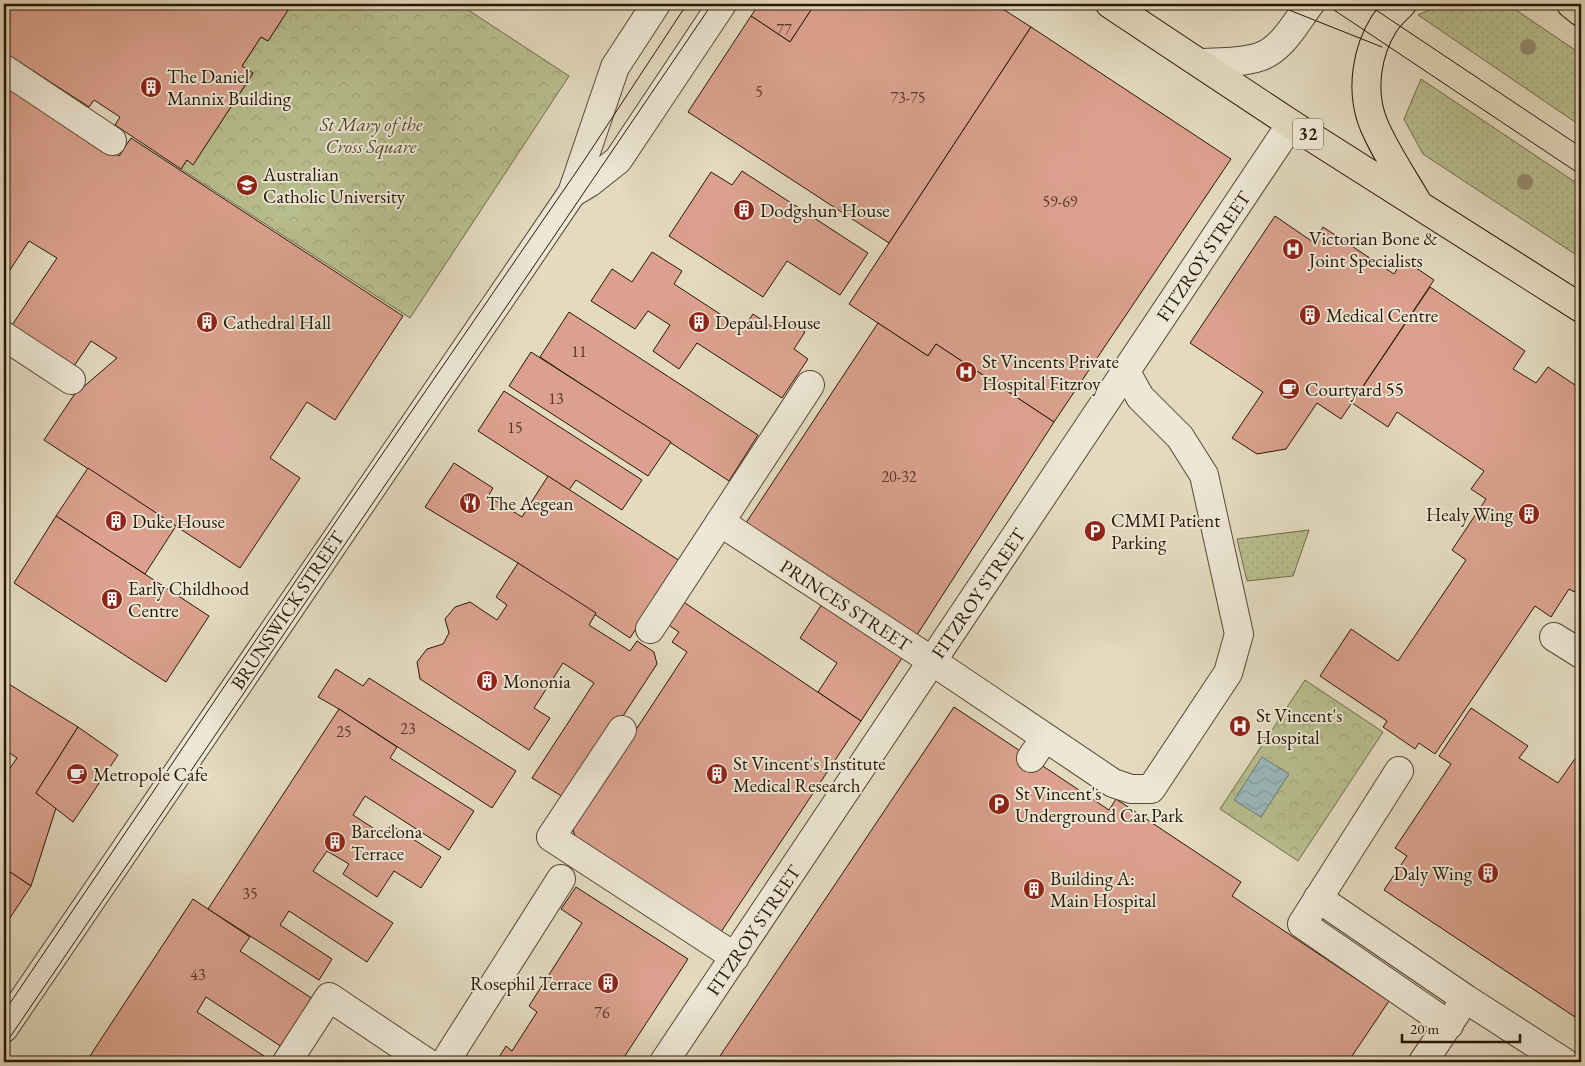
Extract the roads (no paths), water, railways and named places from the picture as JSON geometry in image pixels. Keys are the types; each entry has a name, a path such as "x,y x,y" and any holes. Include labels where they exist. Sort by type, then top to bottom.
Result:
{"main road":[{"name":"32","path":"1110,4 1292,124 1581,308"},
{"path":"1402,4 1384,24 1375,44 1366,79 1367,100 1372,120 1418,204"},
{"path":"1571,4 1581,12"}],"street":[{"name":"BRUNSWICK STREET","path":"4,1028 572,193 615,67 656,4"},
{"name":"BRUNSWICK STREET","path":"572,193 589,183 618,160 722,4"},
{"path":"1200,63 1247,60 1260,57 1269,52 1288,33 1310,4"},
{"path":"4,69 112,140"},
{"name":"FITZROY STREET","path":"664,1062 1292,124"},
{"path":"4,336 71,380"},
{"name":"PRINCES STREET","path":"720,522 932,661 1038,748 1113,783 1131,789 1151,788 1228,673 1239,634 1204,475 1180,437 1140,397 1126,372"},
{"path":"650,629 810,386"},
{"path":"1554,637 1581,654"},
{"path":"622,730 551,837 735,957"},
{"path":"1399,771 1302,924 1449,1024"},
{"path":"445,1062 561,879"},
{"path":"1318,898 1466,999 1564,1062"},
{"path":"287,1062 329,998 426,1062"},
{"path":"1423,1062 1466,999"}],"water":[{"path":"1262,757 1289,774 1261,817 1234,800"}],"tram line":[{"path":"4,1012 341,514 583,162 687,4"},
{"path":"4,1046 712,4"},
{"path":"1274,4 1382,47"},
{"path":"1325,4 1581,175"},
{"path":"1367,4 1581,147"}],"place":[{"name":"The Daniel Mannix Building","path":"151,87"},
{"name":"Australian Catholic University","path":"247,185"},
{"name":"Dodgshun House","path":"744,210"},
{"name":"Victorian Bone & Joint Specialists","path":"1293,249"},
{"name":"Medical Centre","path":"1310,315"},
{"name":"Cathedral Hall","path":"207,322"},
{"name":"Depaul House","path":"699,322"},
{"name":"St Vincents Private Hospital Fitzroy","path":"966,372"},
{"name":"Courtyard 55","path":"1289,389"},
{"name":"The Aegean","path":"470,503"},
{"name":"Healy Wing","path":"1529,514"},
{"name":"Duke House","path":"116,521"},
{"name":"CMMI Patient Parking","path":"1095,531"},
{"name":"Early Childhood Centre","path":"112,599"},
{"name":"Mononia","path":"487,681"},
{"name":"St Vincent's Hospital","path":"1240,726"},
{"name":"Metropole Cafe","path":"77,774"},
{"name":"St Vincent's Institute Medical Research","path":"717,774"},
{"name":"St Vincent's Underground Car Park","path":"999,804"},
{"name":"Barcelona Terrace","path":"335,842"},
{"name":"Daly Wing","path":"1488,873"},
{"name":"Building A: Main Hospital","path":"1034,889"},
{"name":"Rosephil Terrace","path":"608,983"}],"park label":[{"name":"St Mary of the Cross Square","path":"371,135"}]}
